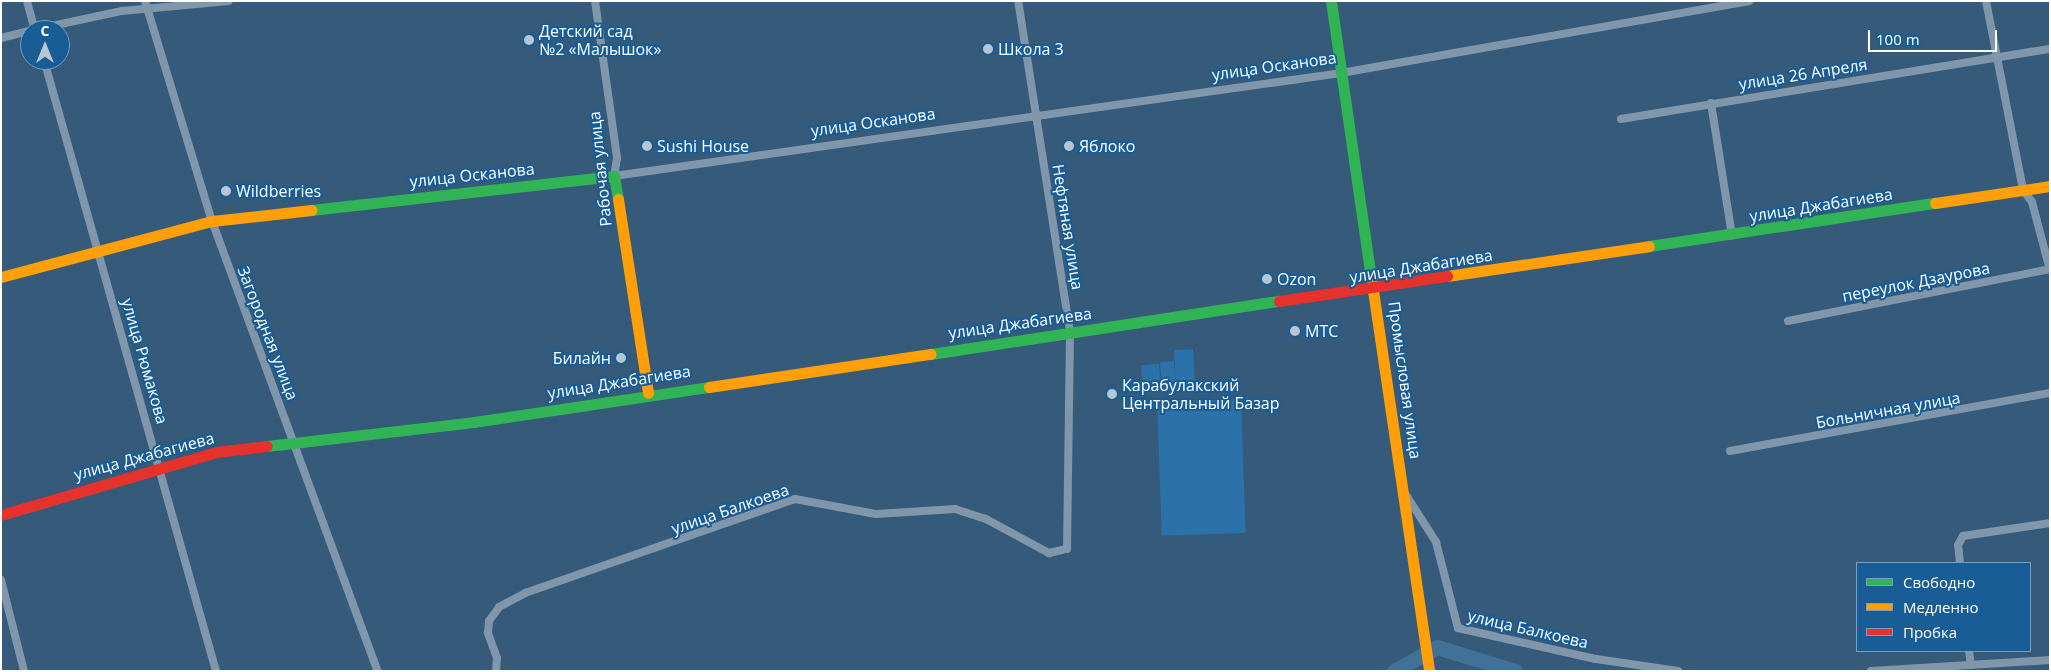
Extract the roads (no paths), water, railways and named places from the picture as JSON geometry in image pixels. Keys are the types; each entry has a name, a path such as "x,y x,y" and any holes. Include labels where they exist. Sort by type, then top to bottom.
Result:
{"main road":[{"name":"Промысловая улица","path":"1330,1 1375,290 1429,671"},
{"name":"улица Осканова","path":"1,277 212,222 614,176"},
{"name":"Рабочая улица","path":"614,176 648,393"},
{"name":"улица Джабагиева","path":"1,515 160,466 294,441 474,422 648,393 1375,290 2050,186"}],"street":[{"path":"27,1 31,20"},
{"path":"70,22 146,5 229,1"},
{"name":"Рабочая улица","path":"595,1 617,158 614,176"},
{"name":"Нефтяная улица","path":"1018,1 1070,332 1067,549"},
{"name":"улица Осканова","path":"614,176 1036,114 1341,73 1698,5 1750,1"},
{"path":"1986,1 2023,190 2032,202 2050,269"},
{"name":"Загородная улица","path":"146,5 212,222 378,671"},
{"path":"1,38 20,33"},
{"name":"улица 26 Апреля","path":"1621,119 2050,49"},
{"name":"улица Рюмакова","path":"47,70 160,466 216,671"},
{"path":"1711,103 1732,235"},
{"name":"переулок Дзаурова","path":"1788,321 2050,269"},
{"name":"Больничная улица","path":"1730,451 2050,393"},
{"name":"улица Балкоева","path":"1405,494 1433,533 1458,628 1596,659 1678,671"},
{"name":"улица Балкоева","path":"496,671 497,658 488,634 489,621 499,607 525,593 795,499 876,514 955,509 986,519 1049,553 1067,549"},
{"path":"1960,562 1958,545 1963,536 2050,523"},
{"path":"1,580 24,671"},
{"path":"1969,652 1970,665"},
{"path":"1871,671 2050,660"}],"waterway":[{"path":"1394,671 1437,647 1515,671"}],"place":[{"name":"Детский сад №2 «Малышок»","path":"529,40"},
{"name":"Школа 3","path":"988,49"},
{"name":"Sushi House","path":"647,146"},
{"name":"Яблоко","path":"1069,146"},
{"name":"Wildberries","path":"226,191"},
{"name":"Ozon","path":"1267,279"},
{"name":"МТС","path":"1295,331"},
{"name":"Билайн","path":"621,358"},
{"name":"Карабулакский Центральный Базар","path":"1112,394"}]}
